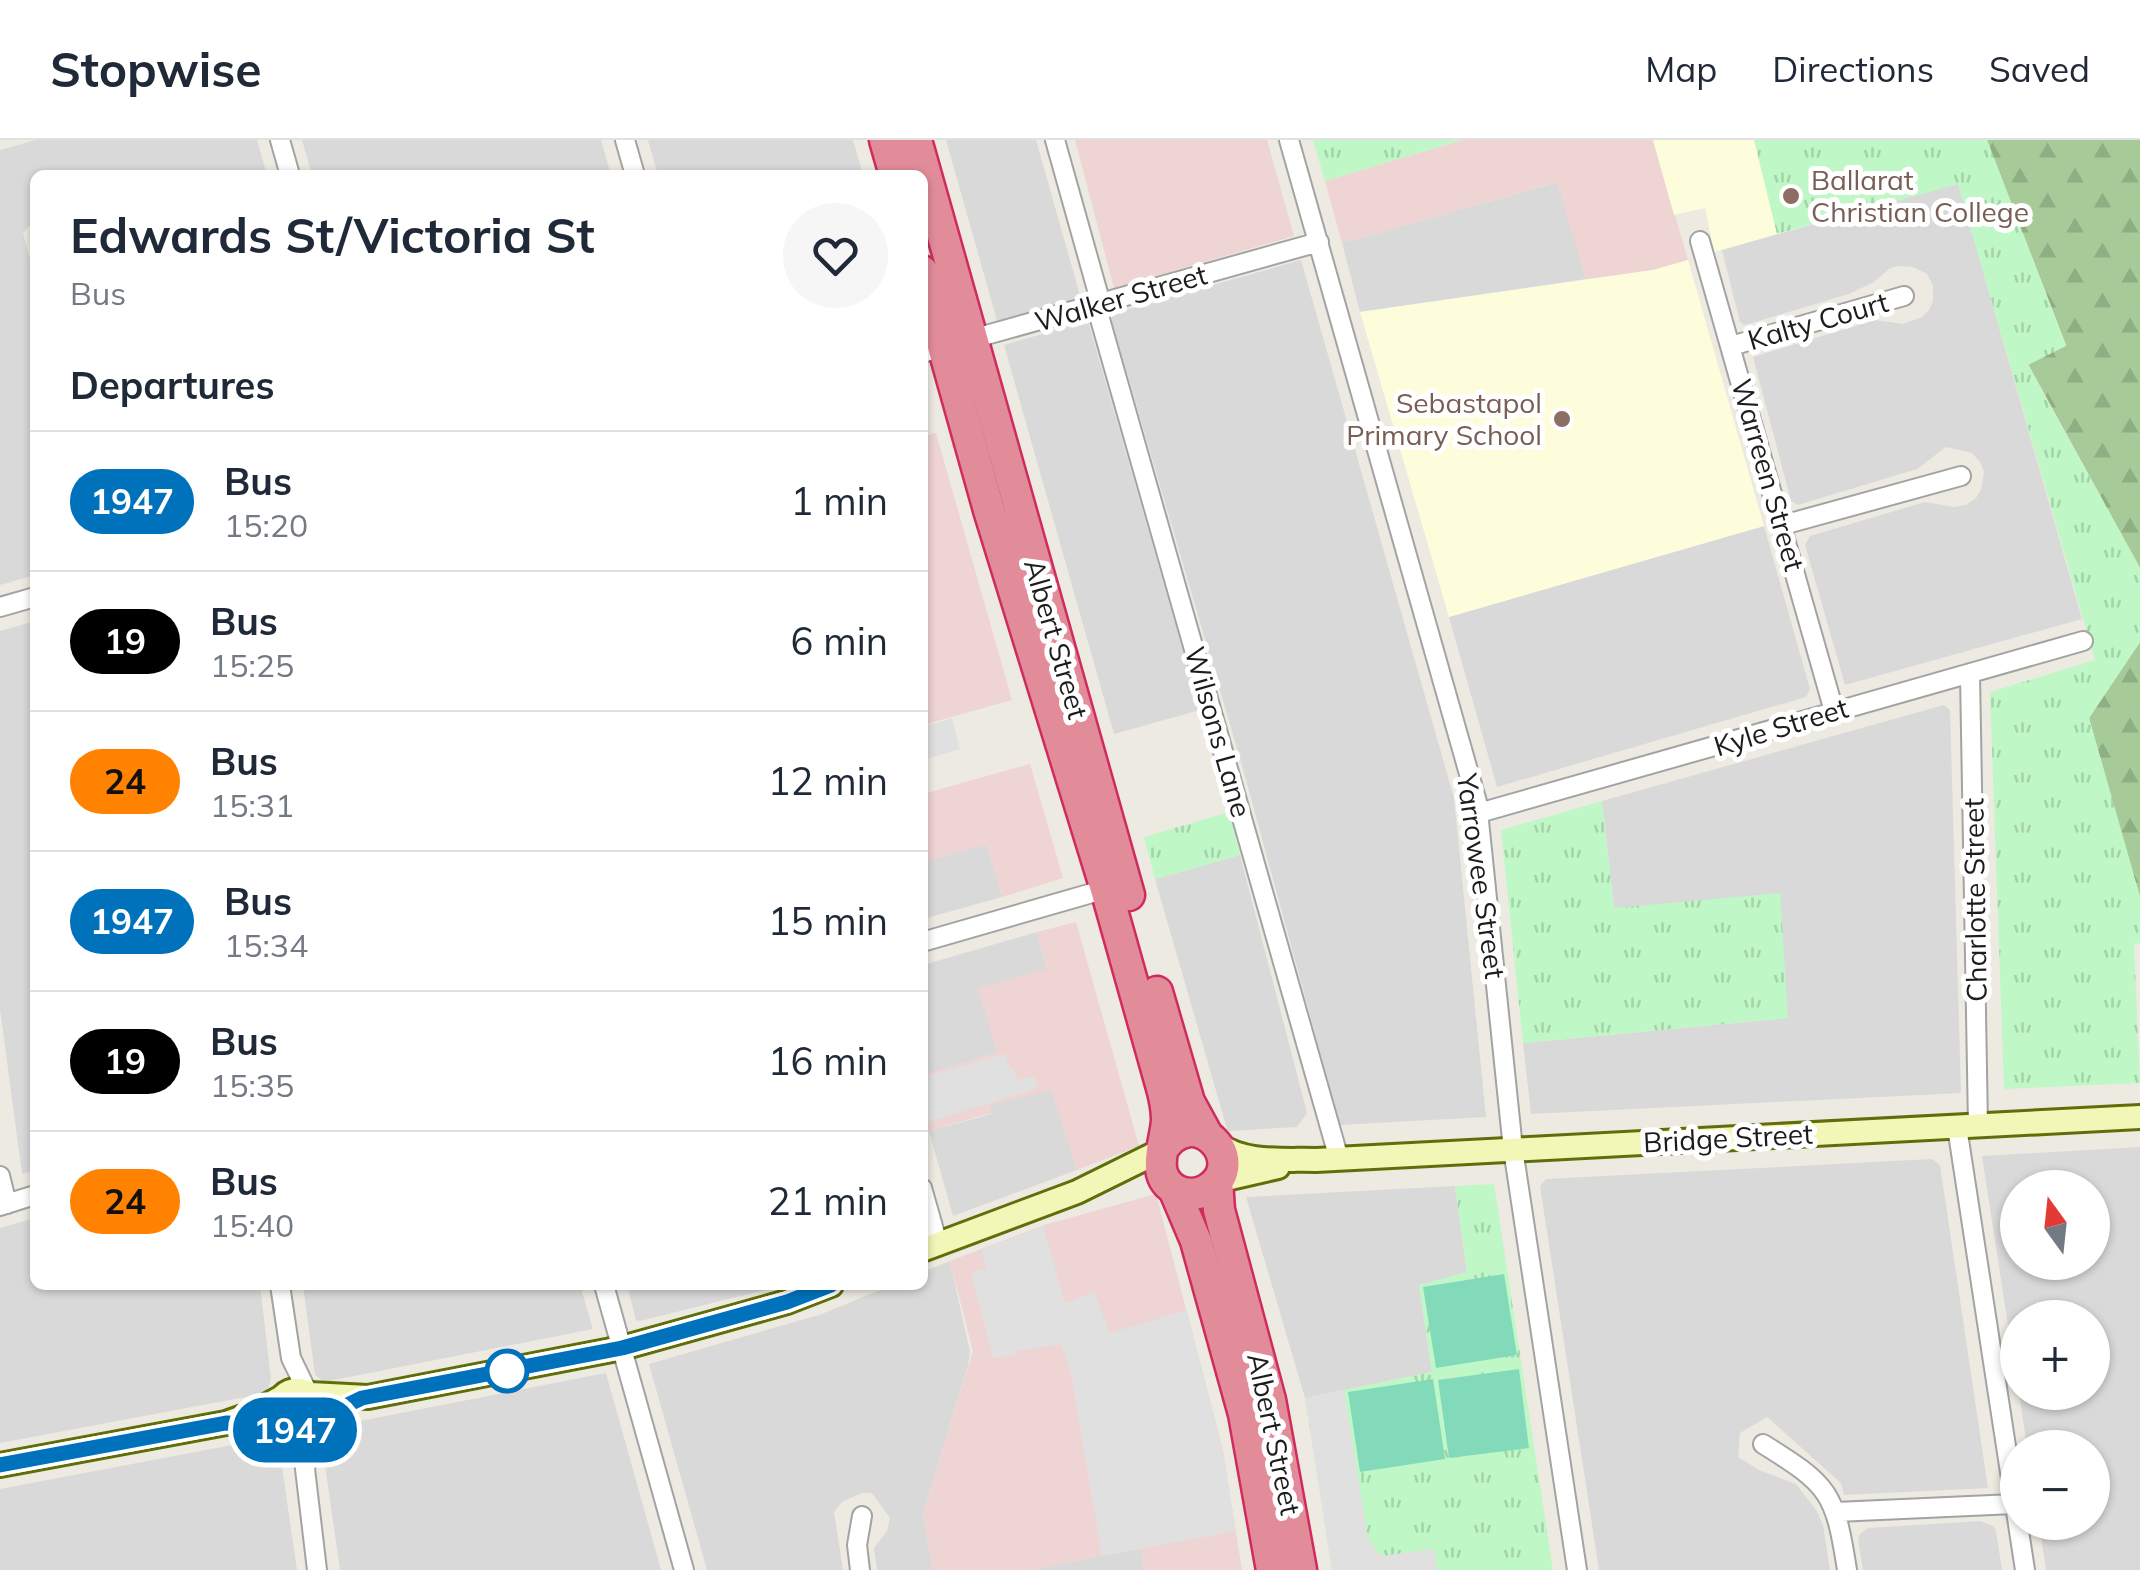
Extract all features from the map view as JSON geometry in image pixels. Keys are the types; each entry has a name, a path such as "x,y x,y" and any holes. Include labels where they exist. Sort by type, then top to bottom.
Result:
{"highway":[{"path":"885,140 894,170"},
{"name":"Albert Street","path":"916,140 920,170"},
{"name":"Albert Street","path":"928,223 946,347 990,510 1106,888 1165,1099 1167,1121 1162,1150"},
{"name":"Albert Street","path":"928,290 1183,1084 1192,1110 1212,1140"},
{"path":"1194,1131 1212,1140 1223,1159 1221,1174 1217,1182 1194,1194 1172,1187 1161,1172 1162,1150 1170,1139 1194,1131"},
{"name":"Albert Street","path":"1217,1182 1219,1210 1270,1400 1301,1570"},
{"name":"Albert Street","path":"1172,1187 1196,1241 1244,1414 1272,1570"}],"street":[{"path":"280,140 289,170"},
{"path":"625,140 634,170"},
{"name":"Wilsons Lane","path":"1055,140 1328,1160"},
{"name":"Yarrowee Street","path":"1290,140 1479,813 1512,1149 1578,1570"},
{"name":"Warreen Street","path":"1700,240 1834,711"},
{"name":"Walker Street","path":"946,347 1319,242"},
{"name":"Kalty Court","path":"1731,346 1904,296"},
{"path":"1783,525 1961,476"},
{"path":"0,606 30,598"},
{"name":"Kyle Street","path":"1479,813 2082,641"},
{"name":"Charlotte Street","path":"1970,674 1968,1127 2005,1430"},
{"path":"928,940 1106,888"},
{"name":"Bridge Street","path":"1328,1160 2140,1116"},
{"path":"1212,1140 1223,1149 1246,1156 1328,1160"},
{"path":"930,1248 1077,1192 1162,1150"},
{"path":"1217,1182 1264,1169 1328,1160"},
{"path":"0,1176 3,1205 30,1197"},
{"path":"1077,1192 1142,1180 1172,1187"},
{"path":"281,1290 293,1366 318,1407 305,1469"},
{"path":"605,1290 684,1570"},
{"path":"226,1423 302,1430 368,1397 622,1348 816,1290"},
{"path":"290,1352 277,1412 305,1469 317,1570"},
{"path":"0,1465 226,1423 294,1390 368,1397"},
{"path":"1763,1444 1807,1472 1828,1496 1836,1512 1847,1570"},
{"path":"1836,1512 2000,1505"},
{"path":"860,1570 856,1545 862,1516"},
{"name":"Charlotte Street","path":"2020,1540 2025,1570"}],"shaded area":[{"path":"36,140 257,140 266,170 30,170 30,225 23,233 30,259 30,576 0,585 0,150"},
{"path":"302,140 601,140 610,170 311,170"},
{"path":"648,140 853,140 862,170 657,170"},
{"path":"946,140 1036,140 1081,299 998,324"},
{"path":"1075,140 1267,140 1294,236 1114,288"},
{"path":"1462,140 1653,140 1688,260 1653,270 1586,279 1557,182 1342,243 1325,181"},
{"name":"Ballarat Christian College","path":"1653,140 1945,140 1958,183 1714,252 1705,208 1674,215"},
{"path":"1558,182 1586,279 1360,312 1342,243"},
{"path":"1958,183 2082,619 1845,685 1805,545 1810,536 1925,502 1966,505 1981,490 1984,472 1972,453 1946,447 1917,469 1798,505 1791,501 1753,357 1875,320 1903,324 1922,317 1933,301 1933,286 1927,274 1913,267 1890,268 1874,282 1849,294 1745,325 1740,322 1722,250"},
{"path":"1301,260 1454,798 1486,1117 1340,1125 1243,769 1111,318 1115,313"},
{"name":"Sebastapol Primary School","path":"1688,260 1764,526 1449,617 1360,312 1653,270"},
{"path":"1088,321 1200,710 1114,734 1004,345"},
{"path":"936,433 1012,700 928,724 928,435"},
{"path":"1764,526 1810,689 1806,697 1497,787 1449,617"},
{"path":"30,622 30,1172 22,1174 0,1009 0,631"},
{"path":"1944,705 1950,710 1961,1093 1531,1114 1523,1043 1788,1018 1614,908 1602,801"},
{"path":"952,718 960,749 928,759 928,725"},
{"path":"1030,764 1063,878 1002,897 987,844 928,861 928,793"},
{"path":"987,844 1002,897 928,918 928,861"},
{"path":"1240,855 1307,1113 1297,1127 1227,1129 1155,879"},
{"path":"1076,922 1139,1146 1077,1170 1051,1090 990,1105 991,1113 929,1131 928,1127 928,1074 997,1053 978,988 1047,969 1037,932"},
{"path":"1037,932 1047,969 997,1053 928,1074 928,964"},
{"path":"1005,1054 1018,1080 1034,1076 1038,1088 928,1122 928,1076"},
{"path":"1052,1089 1077,1170 953,1216 929,1131 991,1114 989,1105"},
{"path":"2140,1147 2140,1570 2046,1570 2042,1540 2110,1540 2110,1430 2024,1430 2022,1410 2110,1410 2110,1300 2004,1300 2001,1280 2110,1280 2110,1170 2000,1170 2000,1273 1982,1156"},
{"path":"1932,1159 1940,1165 1988,1488 1844,1495 1841,1483 1767,1417 1740,1433 1738,1457 1796,1484 1823,1525 1830,1570 1599,1570 1540,1186 1546,1179"},
{"path":"1455,1186 1467,1273 1419,1285 1432,1372 1305,1398 1246,1197"},
{"path":"1156,1194 1223,1451 1242,1570 1144,1570 1140,1548 1033,1570 933,1570 923,1514 973,1351 950,1261 1044,1225"},
{"path":"30,1219 30,1290 261,1290 271,1379 268,1389 261,1394 0,1443 0,1228"},
{"path":"1043,1226 1065,1303 1094,1292 1110,1333 1187,1310 1223,1451 1236,1531 1102,1556 1072,1378 1061,1344 993,1358 971,1273 986,1268 981,1250"},
{"path":"950,1261 970,1352 923,1514 933,1570 877,1570 874,1548 887,1531 890,1518 872,1493 862,1493 842,1502 834,1512 843,1570 707,1570 649,1364 822,1314 880,1290 928,1290 928,1270"},
{"path":"304,1290 581,1290 593,1329 324,1382 315,1375"},
{"path":"628,1290 765,1290 640,1321 636,1320"},
{"path":"606,1373 661,1570 340,1570 321,1437 329,1427"},
{"path":"1344,1390 1368,1539 1381,1556 1434,1549 1437,1570 1332,1570 1305,1398"},
{"path":"264,1439 280,1453 297,1570 0,1570 0,1489"},
{"path":"1981,1521 1996,1531 2002,1570 1863,1570 1858,1540 1868,1528"},
{"path":"1140,1548 1144,1570 1033,1570"}],"green space":[{"path":"1313,140 1461,140 1325,181"},
{"path":"1754,140 1987,140 2066,346 2028,365 2140,568 2140,642 2089,718 2140,896 2140,943 2134,944 2140,1083 2004,1089 1990,692 2095,660 1958,184 1777,234"},
{"path":"1987,140 2140,140 2140,568 2028,364 2066,345"},
{"path":"2140,642 2140,895 2139,896 2089,718"},
{"path":"1602,801 1614,908 1780,893 1788,1018 1523,1043 1501,830"},
{"path":"1229,812 1240,855 1155,879 1144,837"},
{"path":"1494,1184 1553,1570 1332,1570 1305,1398 1432,1372 1419,1285 1467,1272 1455,1186"},
{"path":"1504,1274 1517,1355 1436,1368 1423,1287"},
{"path":"1519,1369 1529,1448 1449,1458 1438,1380"},
{"path":"1433,1379 1445,1459 1360,1472 1348,1392"}],"bus line":[{"name":"1947","path":"0,1465 226,1423 302,1430 362,1398 622,1348 818,1290"}],"place":[{"name":"Ballarat Christian College","path":"1791,196"},
{"name":"Sebastapol Primary School","path":"1562,419"}]}
